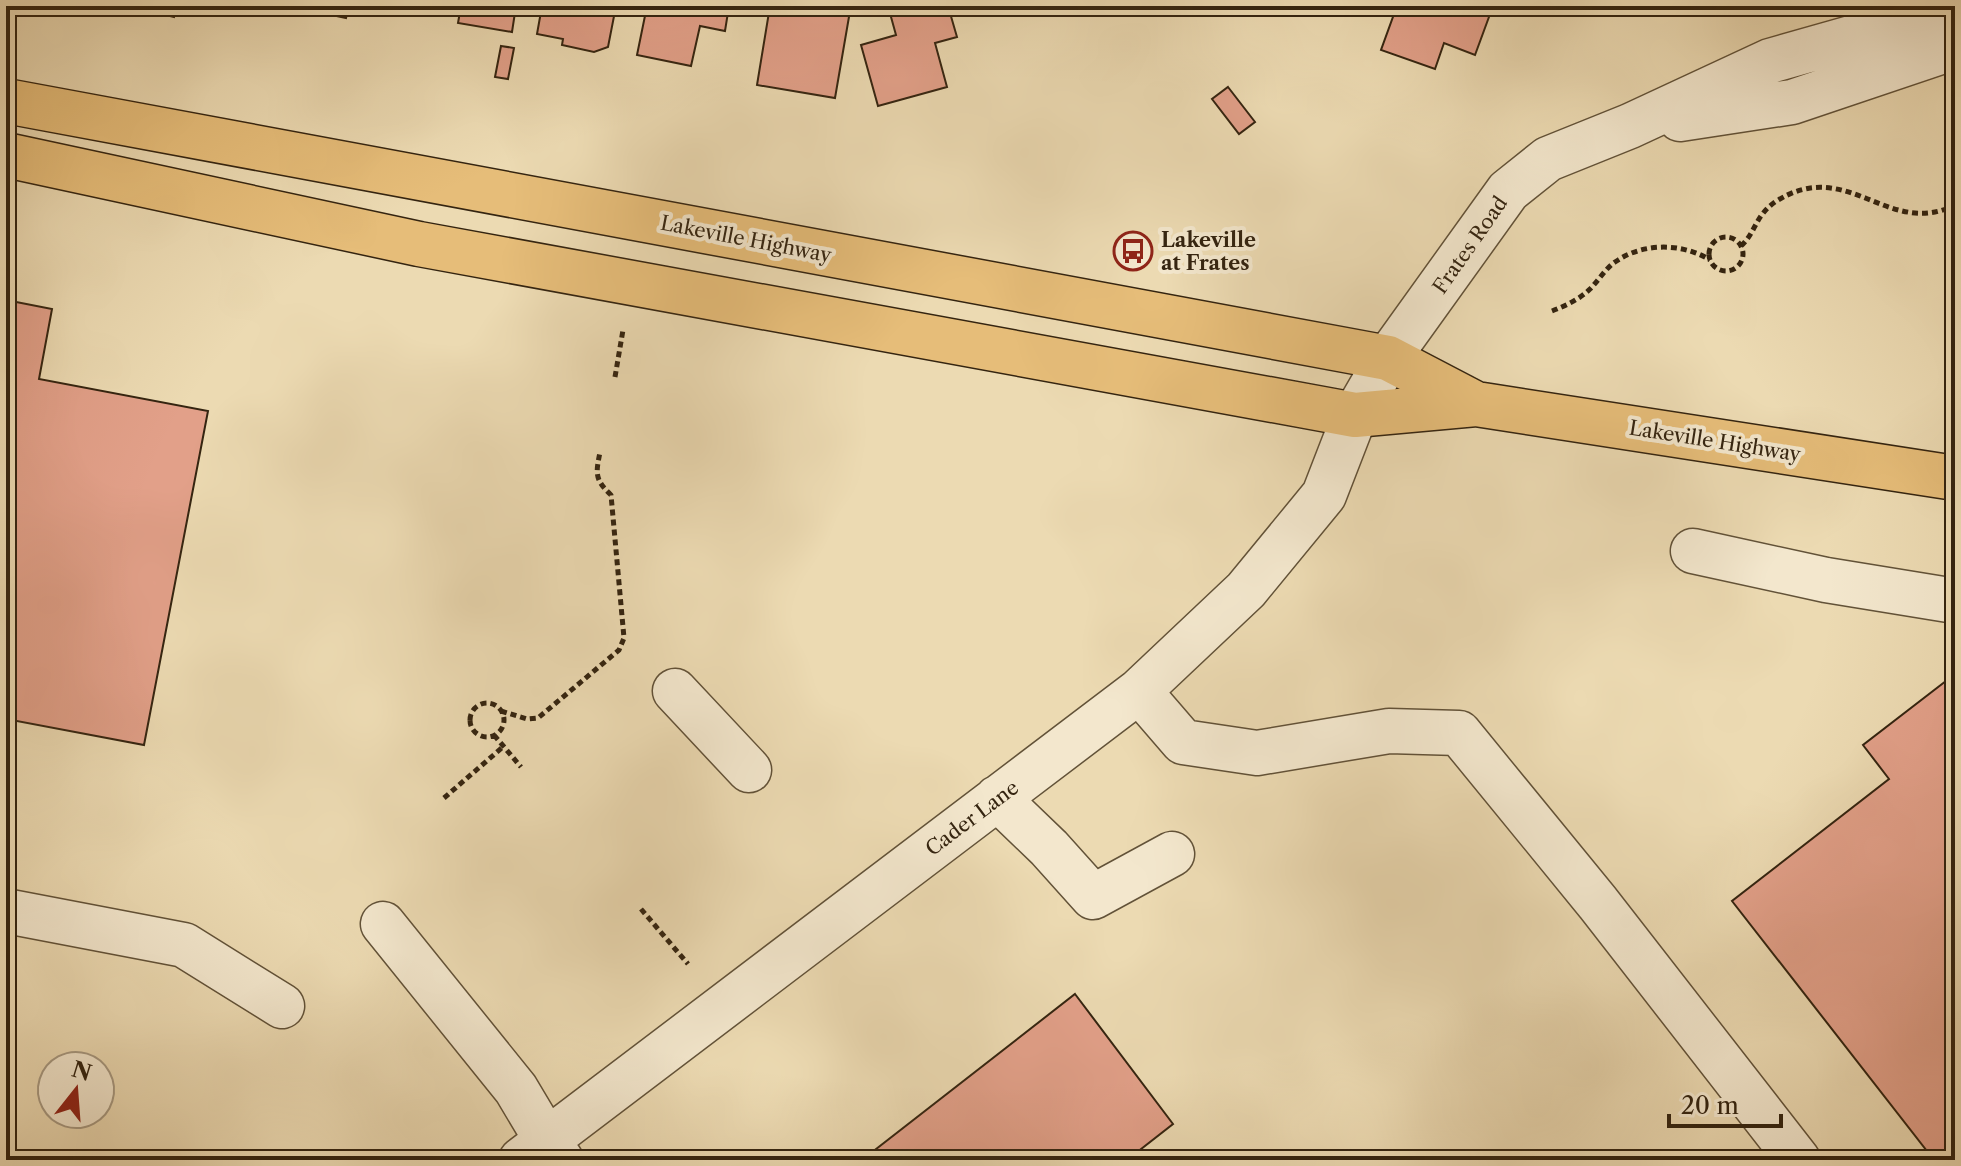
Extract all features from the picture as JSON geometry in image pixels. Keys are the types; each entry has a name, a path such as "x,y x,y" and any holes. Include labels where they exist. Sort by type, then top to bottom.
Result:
{"main road":[{"name":"Lakeville Highway","path":"6,101 1388,358 1476,404"},
{"name":"Lakeville Highway","path":"6,155 419,244 1355,415 1476,404 1955,478"}],"street":[{"name":"Frates Road","path":"1355,415 1388,358 1508,191 1548,159 1630,126 1770,61 1897,25 1941,6"},
{"name":"Frates Road","path":"1630,126 1792,102 1955,47"},
{"name":"Cader Lane","path":"543,1154 997,798 1139,691 1246,590 1324,495 1355,415"},
{"path":"1693,551 1826,580 1955,601"},
{"path":"675,691 749,770"},
{"path":"1139,691 1183,742 1257,753 1389,731 1459,733 1598,903 1798,1160"},
{"path":"997,798 1049,848 1093,897 1172,854"},
{"path":"6,911 184,945 282,1006"},
{"path":"383,924 516,1089 543,1154"}],"path":[{"path":"1741,246 1758,216 1776,202 1820,185 1841,189 1888,209 1916,213 1945,210 1955,205"},
{"path":"1552,311 1588,292 1605,271 1628,255 1679,247 1692,250 1722,270 1733,270 1743,257 1741,246 1733,238 1721,237 1709,250 1710,260"},
{"path":"615,377 623,330"},
{"path":"521,767 494,735 478,734 471,726 470,715 476,706 493,703 501,711 527,719 538,718 619,650 624,638 611,495 599,484 597,472 600,452"},
{"path":"494,735 502,727 501,711"},
{"path":"444,798 504,746"},
{"path":"641,909 688,964"}],"building":[{"path":"143,6 176,6 174,17 142,9"},
{"path":"319,6 349,6 346,18 318,12"},
{"path":"461,6 516,6 512,32 458,23"},
{"path":"542,6 616,6 608,47 594,52 562,45 563,39 537,34"},
{"path":"647,6 729,6 725,31 700,26 691,66 637,55"},
{"path":"770,6 822,6 850,11 835,98 757,85"},
{"path":"888,6 948,6 957,37 935,43 947,87 878,106 861,45 896,35"},
{"path":"1386,6 1493,6 1475,55 1444,43 1435,69 1381,50 1394,14 1384,10"},
{"path":"501,46 514,48 508,79 495,77"},
{"path":"1228,87 1255,122 1239,134 1212,99"},
{"path":"6,300 52,309 39,379 208,411 144,745 6,719"},
{"path":"1955,674 1955,1160 1934,1160 1732,901 1889,779 1863,745"},
{"path":"1075,994 1173,1124 1127,1160 862,1160"}],"place":[{"name":"Lakeville at Frates","path":"1133,251"}]}
